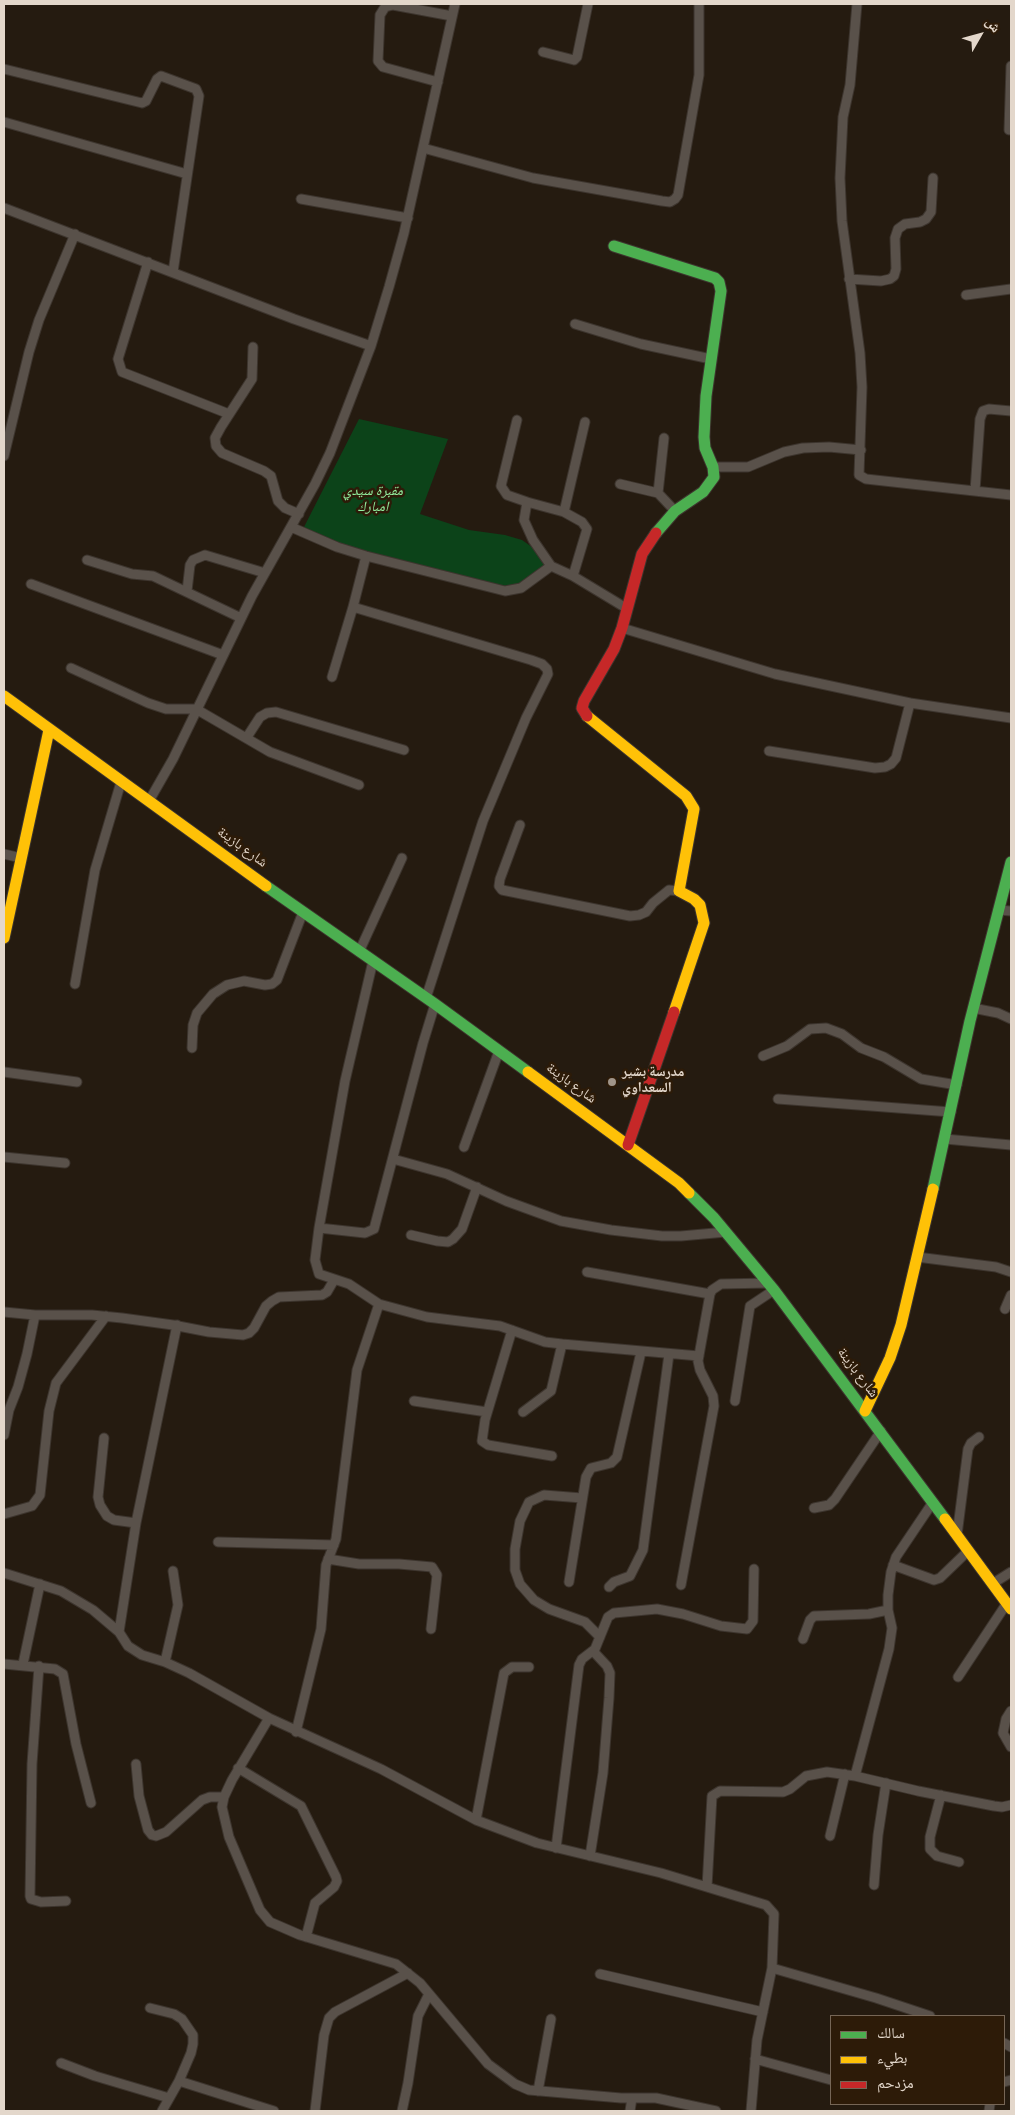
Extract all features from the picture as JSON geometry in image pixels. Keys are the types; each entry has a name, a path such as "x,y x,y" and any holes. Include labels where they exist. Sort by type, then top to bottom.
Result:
{"street":[{"path":"149,801 173,759 241,618 299,514 330,453 371,346 390,287 408,218 455,4"},
{"path":"543,52 574,60 577,57 588,4"},
{"path":"423,148 533,178 670,202 678,195 698,83 700,50 699,4"},
{"path":"857,4 850,85 843,117 840,178 842,221 860,352 862,387 859,472 862,478 1011,495"},
{"path":"438,82 383,67 378,61 380,15 386,8 393,5 452,16"},
{"path":"1009,130 1011,66"},
{"path":"4,69 142,103 146,101 157,79 161,76 196,89 199,96 173,272"},
{"path":"4,122 187,174"},
{"path":"849,279 881,281 894,276 896,269 895,238 898,229 906,224 926,219 931,212 933,178"},
{"path":"301,199 408,218"},
{"path":"4,208 294,319 371,346"},
{"path":"4,456 29,352 39,320 75,234"},
{"path":"614,246 715,278 719,282 721,291 706,396 704,437 705,448 714,467 714,477 708,487 675,511 650,538 642,554 622,628 614,649 584,701 582,708 583,712 592,721 686,796 692,803 694,816 679,891"},
{"path":"148,262 118,359 122,372 229,414"},
{"path":"966,295 1011,289"},
{"path":"575,324 641,344 711,359"},
{"path":"253,346 252,379 215,438 216,446 222,453 264,471 271,476 278,501 285,508 299,514"},
{"path":"975,491 980,418 983,412 989,409 1011,411"},
{"path":"517,420 501,486 507,495 564,512 582,522 587,529 573,576"},
{"path":"564,512 584,422"},
{"path":"658,493 664,438"},
{"path":"714,467 748,467 784,452 803,448 829,447 861,450"},
{"path":"620,484 658,493 675,511"},
{"path":"527,502 524,520 533,540 551,566 573,576 626,608"},
{"path":"291,527 337,547 366,556 505,591 521,588 551,566"},
{"path":"186,591 190,565 194,560 205,555 265,573"},
{"path":"332,677 366,556"},
{"path":"88,560 132,574 153,576 241,618"},
{"path":"31,584 223,655"},
{"path":"319,1228 365,1233 374,1229 394,1159 423,1043 431,1001 483,821 526,718 548,674 547,669 542,664 531,660 353,607"},
{"path":"622,628 775,674 910,703 1011,718"},
{"path":"71,668 148,704 166,709 196,709 270,752 359,785"},
{"name":"شارع بازينة","path":"4,696 121,782 359,952 431,1001 679,1183 703,1206 771,1287 881,1431 1009,1606"},
{"path":"770,751 875,768 885,767 896,758 910,703"},
{"path":"247,737 260,717 267,713 276,712 404,750"},
{"path":"4,938 49,730"},
{"path":"75,984 95,870 121,782"},
{"path":"520,825 500,879 499,886 502,890 630,916 646,912 657,899 669,890 679,891 694,899 700,905 704,923 628,1145"},
{"path":"4,854 20,858"},
{"path":"359,952 402,858"},
{"path":"865,1411 895,1346 951,1112 973,1008 1011,862"},
{"path":"998,910 1011,911"},
{"path":"192,1048 193,1025 197,1013 213,994 227,985 244,981 265,985 272,984 277,980 303,912"},
{"path":"373,961 345,1081 319,1228 315,1260 319,1274 349,1284 379,1304 427,1317 500,1326 545,1342 699,1356"},
{"path":"973,1008 998,1013 1011,1019"},
{"path":"763,1056 787,1046 810,1029 826,1028 842,1034 861,1048 884,1057 915,1076 932,1082 957,1085"},
{"path":"464,1148 499,1051"},
{"path":"4,1072 77,1082"},
{"path":"778,1099 951,1112"},
{"path":"944,1139 1011,1145"},
{"path":"4,1157 65,1163"},
{"path":"394,1159 447,1174 506,1201 561,1221 611,1230 671,1236 726,1232"},
{"path":"412,1235 437,1242 448,1242 462,1229 477,1187"},
{"path":"917,1257 996,1267 1011,1272"},
{"path":"586,1272 710,1294"},
{"path":"4,1312 35,1315 106,1316 177,1325 209,1332 243,1335 249,1333 254,1328 266,1306 272,1300 279,1297 322,1295 327,1292 334,1280"},
{"path":"681,1585 714,1406 714,1396 700,1370 699,1356 710,1294 712,1290 721,1284 771,1287"},
{"path":"734,1401 750,1306 771,1287"},
{"path":"1004,1309 1011,1295"},
{"path":"296,1732 320,1628 325,1571 334,1545 357,1370 379,1304"},
{"path":"4,1435 9,1410 28,1354 35,1315"},
{"path":"4,1514 32,1506 40,1495 49,1411 56,1383 106,1316"},
{"path":"119,1632 136,1523 177,1325"},
{"path":"512,1330 481,1438 484,1444 552,1456"},
{"path":"523,1412 551,1391 562,1344"},
{"path":"569,1582 588,1471 594,1466 611,1463 617,1457 641,1352"},
{"path":"609,1587 614,1582 630,1576 643,1550 669,1354"},
{"path":"414,1401 488,1412"},
{"path":"814,1508 828,1504 836,1499 881,1431"},
{"path":"957,1535 968,1449 979,1437"},
{"path":"104,1438 98,1497 100,1505 107,1516 114,1520 136,1523"},
{"path":"582,1498 544,1495 529,1502 520,1521 515,1549 514,1570 520,1584 534,1600 549,1609 585,1622 600,1637"},
{"path":"855,1776 889,1649 892,1628 888,1610 893,1565 900,1551 933,1502"},
{"path":"218,1542 334,1545"},
{"path":"893,1565 934,1580 940,1578 968,1551"},
{"path":"328,1559 359,1564 399,1564 432,1567 437,1575 431,1629"},
{"path":"556,1848 579,1665 582,1659 593,1652 610,1615 652,1609 683,1614 728,1628 747,1628 753,1621 754,1568"},
{"path":"166,1662 178,1605 173,1571"},
{"path":"4,1573 61,1592 80,1602 119,1632 128,1646 142,1655 166,1662 296,1732 381,1769 476,1820 516,1836 707,1887 766,1905 772,1909 774,1922 772,1968 756,2040 751,2111"},
{"path":"992,1584 1009,1577"},
{"path":"23,1664 40,1584"},
{"path":"958,1677 1009,1606"},
{"path":"803,1639 810,1620 814,1616 869,1614 888,1610"},
{"path":"590,1856 604,1765 610,1698 610,1673 607,1666 593,1652"},
{"path":"4,1664 23,1664 59,1670 65,1678 76,1744 91,1803"},
{"path":"39,1666 32,1764 30,1896 35,1901 41,1902 66,1901"},
{"path":"476,1820 504,1673 508,1668 512,1667 529,1667"},
{"path":"1011,1711 1006,1719 1004,1733 1011,1748"},
{"path":"269,1718 238,1768 224,1797 222,1807 225,1828 260,1910 265,1917 277,1926 306,1937 396,1964 429,1994 488,2064 515,2084 529,2090 538,2091 656,2098 716,2111"},
{"path":"136,1764 139,1796 148,1830 152,1834 161,1835 166,1832 202,1800 210,1797 224,1797"},
{"path":"238,1768 301,1806 336,1877 337,1881 334,1887 315,1903 306,1937"},
{"path":"707,1887 712,1796 715,1793 783,1792 812,1773 827,1772 845,1774 1002,1807 1011,1805"},
{"path":"830,1836 845,1774"},
{"path":"874,1885 878,1836 886,1783"},
{"path":"940,1795 930,1837 930,1849 937,1856 959,1862"},
{"path":"772,1968 927,2015"},
{"path":"315,2111 324,2035 329,2018 335,2012 408,1973"},
{"path":"600,1974 763,2012"},
{"path":"402,2111 418,2016 429,1994"},
{"path":"150,2008 174,2014 182,2019 193,2035 191,2053 179,2081 162,2111"},
{"path":"538,2091 551,2019"},
{"path":"755,2059 830,2080"},
{"path":"61,2063 95,2076 169,2098"},
{"path":"179,2081 274,2111"},
{"path":"630,2111 632,2098"}],"green space":[{"name":"مقبرة سيدي امبارك","path":"359,419 448,439 420,514 469,530 505,535 522,540 539,552 545,562 547,571 513,590 455,574 444,574 333,543 304,527"}],"traffic: fast":[{"path":"614,246 715,278 719,282 721,291 706,396 704,437 705,448 713,467 714,477 703,492 675,511 656,533"},
{"path":"933,1189 970,1021 1011,862"},
{"path":"266,886 435,1004 528,1072"},
{"path":"689,1193 714,1218 774,1290 945,1519"}],"traffic: slow":[{"path":"4,696 266,886"},
{"path":"587,716 686,796 694,809 679,891 694,899 700,905 704,923 674,1012"},
{"path":"4,938 49,730"},
{"path":"528,1072 679,1183 689,1193"},
{"path":"865,1411 890,1358 901,1325 933,1189"},
{"path":"945,1519 1011,1609"}],"traffic: jam":[{"path":"587,716 582,708 584,701 614,649 622,628 642,554 656,533"},
{"path":"628,1145 674,1012"}],"place":[{"name":"مدرسة بشير السعداوي","path":"612,1082"}]}
